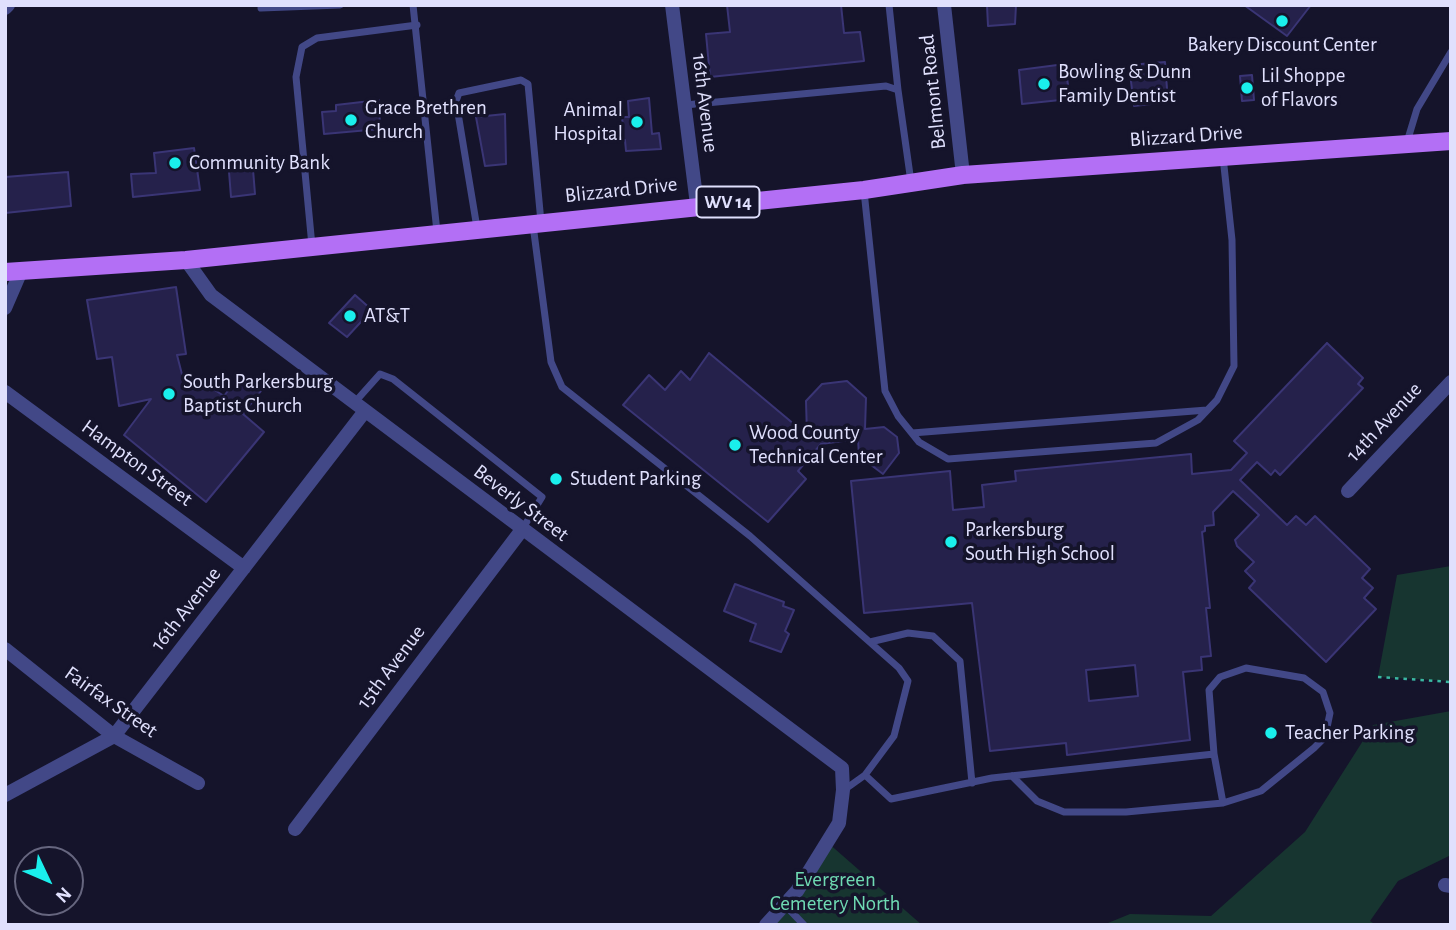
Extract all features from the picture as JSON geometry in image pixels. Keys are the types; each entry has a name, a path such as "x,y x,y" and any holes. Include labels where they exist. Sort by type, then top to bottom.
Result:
{"main road":[{"name":"Blizzard Drive","path":"13,272 186,260 697,205 864,190 963,175 1451,141"}],"street":[{"name":"16th Avenue","path":"672,5 697,205"},
{"name":"Belmont Road","path":"944,5 963,175"},
{"name":"Beverly Street","path":"186,260 211,295 521,531 842,768 843,790"},
{"path":"5,308 13,272"},
{"name":"14th Avenue","path":"1348,491 1451,382"},
{"name":"Hampton Street","path":"5,392 244,568"},
{"name":"16th Avenue","path":"5,794 114,736 244,568 360,407"},
{"name":"15th Avenue","path":"295,830 521,531"},
{"name":"Fairfax Street","path":"5,649 114,736 198,783"},
{"path":"765,925 797,891 839,823 843,790"}],"lane":[{"path":"261,8 340,5"},
{"path":"413,5 437,233"},
{"path":"889,5 911,183"},
{"path":"312,247 296,78 302,47 317,38 417,25"},
{"path":"1406,144 1417,108 1451,52"},
{"path":"477,229 456,101 458,93 521,80 528,84 537,222 551,362 562,387 750,536 899,668 908,681 894,736 865,775 843,790"},
{"path":"685,104 886,86 898,90"},
{"path":"864,190 885,391 898,416 919,442 948,459 1156,443 1198,421 1217,400 1234,366 1232,240 1223,156"},
{"path":"360,407 380,374 385,374 538,494 541,501 521,531"},
{"path":"912,433 1208,410"},
{"path":"870,642 908,633 933,636 960,661 972,782"},
{"path":"1012,776 1037,801 1064,812 1126,812 1223,803 1261,790 1325,737 1330,713 1323,692 1304,678 1246,668 1220,677 1209,690 1213,754 1223,803"},
{"path":"865,775 891,799 1012,776 1213,754"},
{"path":"784,904 804,925"}],"path":[{"path":"1378,677 1451,682"}],"green space":[{"path":"1451,566 1451,681 1378,677 1397,575"},
{"path":"1451,711 1451,855 1398,881 1370,921 1376,925 1103,925 1130,914 1211,916 1305,832 1373,725"},
{"name":"Evergreen Cemetery North","path":"827,842 922,925 766,925"}],"building":[{"path":"727,5 841,5 844,33 860,32 864,61 710,77 706,34 730,32"},
{"path":"987,5 1016,5 1015,24 988,26"},
{"name":"Bakery Discount Center","path":"1244,5 1311,5 1287,36"},
{"path":"1165,62 1168,102 1134,106 1129,65"},
{"name":"Bowling & Dunn Family Dentist","path":"1065,64 1070,99 1022,104 1019,70"},
{"name":"Lil Shoppe of Flavors","path":"1252,75 1254,100 1242,101 1240,76"},
{"name":"Animal Hospital","path":"649,98 652,134 659,133 661,149 626,151 625,140 617,141 616,129 623,128 622,117 629,117 628,101"},
{"name":"Grace Brethren Church","path":"379,100 380,129 324,134 322,112 336,111 336,105"},
{"path":"505,114 506,164 485,166 476,117"},
{"name":"Community Bank","path":"194,148 200,190 133,197 131,174 156,173 154,153"},
{"path":"252,157 255,194 231,197 228,159"},
{"path":"68,172 71,206 5,213 5,177"},
{"name":"South Parkersburg Baptist Church","path":"176,287 186,354 177,355 185,386 199,380 224,396 240,375 261,391 243,414 264,432 206,502 124,435 151,399 119,406 112,357 97,359 87,300"},
{"name":"AT&T","path":"355,295 372,310 347,337 329,323"},
{"name":"Parkersburg South High School","path":"1327,343 1363,378 1358,384 1363,388 1280,475 1275,470 1271,475 1257,462 1240,480 1287,525 1296,516 1306,525 1315,516 1370,569 1362,578 1373,588 1364,598 1376,609 1326,662 1249,588 1255,581 1245,571 1254,562 1237,546 1235,540 1259,515 1233,491 1213,512 1214,525 1205,526 1205,531 1202,532 1210,608 1206,608 1211,656 1201,657 1202,670 1183,672 1190,740 1067,755 1066,743 990,751 972,603 864,613 851,481 950,471 953,510 984,507 982,485 1016,481 1015,471 1191,454 1192,474 1231,470 1247,453 1234,441","holes":["1135,665 1138,696 1089,701 1086,670"]},
{"path":"709,353 807,435 806,401 822,384 847,381 866,398 865,429 884,427 897,437 899,453 883,474 859,456 858,439 821,444 798,471 806,479 768,522 623,405 649,375 665,390 681,371 690,380"},
{"path":"735,584 784,602 783,606 794,610 785,631 789,634 781,652 750,641 756,624 724,611"}],"place":[{"name":"Bakery Discount Center","path":"1282,21"},
{"name":"Bowling & Dunn Family Dentist","path":"1044,84"},
{"name":"Lil Shoppe of Flavors","path":"1247,88"},
{"name":"Grace Brethren Church","path":"351,120"},
{"name":"Animal Hospital","path":"637,122"},
{"name":"Community Bank","path":"175,163"},
{"name":"AT&T","path":"350,316"},
{"name":"South Parkersburg Baptist Church","path":"169,394"},
{"name":"Wood County Technical Center","path":"735,445"},
{"name":"Student Parking","path":"556,479"},
{"name":"Parkersburg South High School","path":"951,542"},
{"name":"Teacher Parking","path":"1271,733"}]}
